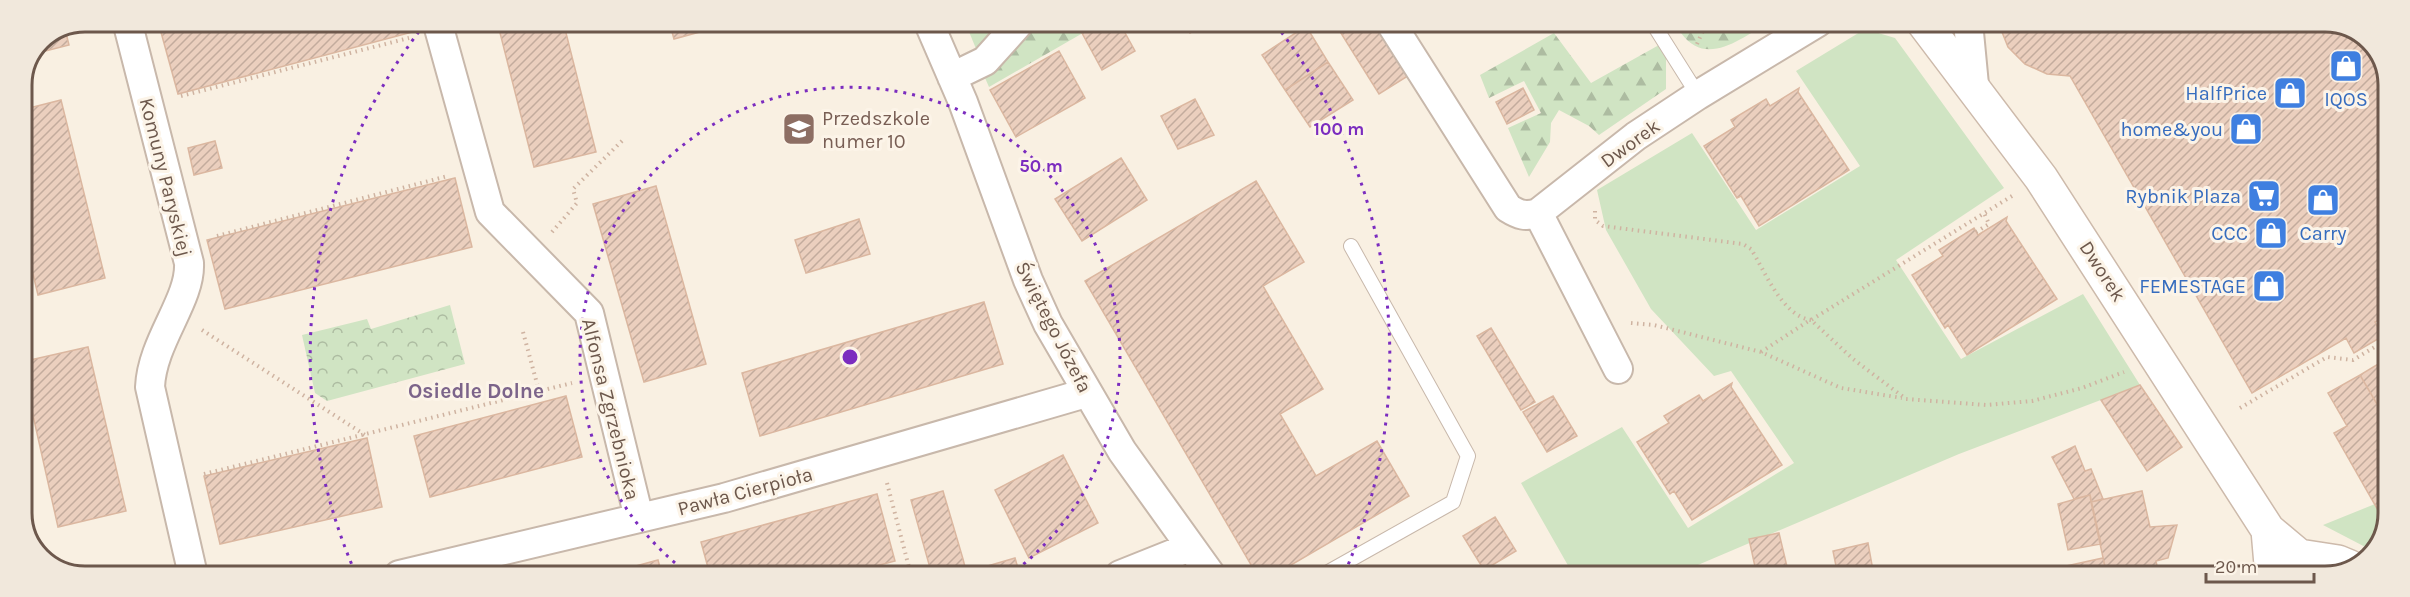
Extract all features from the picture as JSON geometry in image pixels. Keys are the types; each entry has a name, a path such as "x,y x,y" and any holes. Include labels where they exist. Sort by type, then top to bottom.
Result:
{"street":[{"name":"Komuny Paryskiej","path":"130,32 189,271 174,312 155,352 150,387 192,566"},
{"name":"Alfonsa Zgrzebnioka","path":"440,32 490,212 589,313 639,518"},
{"name":"Świętego Józefa","path":"933,32 952,77 1034,295 1086,393 1136,473 1204,566"},
{"path":"952,77 985,61 1011,32"},
{"path":"1396,32 1508,208 1519,215 1530,216 1538,213 1618,369"},
{"name":"Dworek","path":"1538,213 1636,136 1698,95 1821,32"},
{"name":"Dworek","path":"1931,32 1974,85 2064,212 2268,530 2308,566"},
{"path":"1969,32 1974,85"},
{"name":"Pawła Cierpioła","path":"437,566 724,498 1086,393"},
{"name":"Dworek","path":"2268,530 2271,566"},
{"path":"1142,566 1190,547"},
{"path":"2308,566 2340,563"}],"lane":[{"path":"1658,32 1698,95"},
{"path":"1339,566 1453,502 1468,456 1351,246"}],"path":[{"path":"148,105 416,32"},
{"path":"1694,50 1702,32"},
{"path":"577,203 573,189 625,138"},
{"path":"184,244 478,168"},
{"path":"1761,352 2013,195"},
{"path":"1600,202 1595,210 1595,220 1603,226 1743,244 1751,249 1785,303 1799,318 1811,320 1853,359 1906,399"},
{"path":"1976,232 1989,224 1983,213"},
{"path":"174,312 366,435"},
{"path":"1593,320 1654,325 1761,352 1841,388 1906,399 1986,405 2032,401 2082,388 2130,371"},
{"path":"523,332 539,391"},
{"path":"2240,408 2327,357 2353,360 2378,345"},
{"path":"171,482 605,374"},
{"path":"880,453 909,566"}],"green space":[{"path":"969,32 1002,32 979,56"},
{"path":"1021,32 1085,32 989,87 982,71"},
{"path":"1752,32 1736,42 1713,49 1702,48 1691,43 1681,33"},
{"path":"1860,32 1875,32 1895,38 2004,188 1896,260 1961,359 2083,294 2140,385 1959,454 1696,566 1568,566 1521,483 1622,427 1688,528 1794,463 1731,371 1714,376 1651,309 1606,230 1597,190 1692,133 1756,230 1860,166 1796,71"},
{"path":"1554,33 1591,83 1659,45 1666,57 1666,89 1599,135 1589,126 1559,110 1551,123 1550,142 1529,177 1508,128 1541,113 1524,81 1489,98 1480,75"},
{"path":"450,305 465,364 327,401 315,393 302,335 367,319 371,329"},
{"path":"2375,504 2378,510 2374,533 2365,547 2323,525"}],"building":[{"path":"161,32 412,32 178,94"},
{"path":"500,32 566,32 596,152 534,167"},
{"path":"672,32 700,32 674,39"},
{"path":"1125,32 1135,51 1102,70 1082,33"},
{"path":"1297,32 1310,32 1328,62 1285,90 1262,55"},
{"path":"1340,32 1385,32 1411,74 1379,94"},
{"name":"Rybnik Plaza","path":"2002,32 2325,32 2346,36 2358,43 2370,55 2377,71 2378,81 2378,320 2375,322 2378,327 2378,339 2354,353 2346,338 2252,393 2070,76 2047,74 2025,64 2008,47"},
{"path":"67,35 69,45 43,52 55,40"},
{"path":"1059,51 1085,98 1016,137 990,90"},
{"path":"1328,62 1353,100 1310,127 1285,90"},
{"path":"1523,88 1534,110 1507,124 1496,102"},
{"path":"1799,88 1798,92 1849,170 1759,226 1741,196 1737,198 1704,146 1735,127 1731,120 1766,99 1770,106"},
{"path":"1195,99 1214,135 1178,149 1161,116"},
{"path":"61,100 105,278 38,295 32,270 32,107"},
{"path":"215,141 222,168 194,175 188,148"},
{"path":"1121,158 1147,200 1082,241 1055,199"},
{"path":"455,178 472,247 225,309 207,240"},
{"path":"1256,181 1304,262 1263,286 1323,389 1280,414 1316,476 1377,441 1409,496 1289,566 1252,566 1085,281"},
{"path":"656,186 706,364 644,382 593,204"},
{"path":"2007,217 2006,221 2057,299 1967,355 1948,325 1945,328 1912,275 1943,256 1939,250 1974,228 1978,235"},
{"path":"859,219 870,254 806,273 795,240"},
{"path":"984,302 1003,364 760,436 742,373"},
{"path":"1491,328 1535,402 1521,410 1477,336"},
{"path":"88,347 126,511 58,527 32,411 32,360"},
{"path":"2378,364 2378,406 2360,375"},
{"path":"2360,375 2378,406 2378,510 2334,433 2347,426 2328,393"},
{"path":"1732,383 1731,387 1782,465 1692,520 1674,491 1670,494 1637,442 1669,423 1664,416 1699,395 1703,401"},
{"path":"2140,385 2182,447 2147,471 2101,400"},
{"path":"566,396 582,457 430,497 414,436"},
{"path":"1553,396 1577,436 1547,452 1523,412"},
{"path":"367,438 382,507 220,544 204,476"},
{"path":"2075,446 2085,471 2091,469 2103,499 2091,502 2090,495 2074,499 2052,457"},
{"path":"1063,455 1098,523 1029,558 995,490"},
{"path":"943,491 965,566 929,566 911,500"},
{"path":"2142,491 2150,527 2177,525 2168,558 2156,561 2157,566 2105,566 2091,502"},
{"path":"877,494 895,561 876,566 708,566 701,542"},
{"path":"2090,495 2101,544 2068,550 2058,504"},
{"path":"1495,517 1516,551 1491,566 1482,566 1463,536"},
{"path":"1779,533 1787,566 1755,566 1749,539"},
{"path":"1868,543 1872,566 1836,566 1833,551"},
{"path":"1015,558 1017,566 988,566"},
{"path":"2103,558 2105,566 2066,566"},
{"path":"658,560 660,566 636,566"}],"place":[{"name":"IQOS","path":"2346,66"},
{"name":"HalfPrice","path":"2290,93"},
{"name":"Przedszkole numer 10","path":"799,129"},
{"name":"home&you","path":"2246,129"},
{"name":"Rybnik Plaza","path":"2264,196"},
{"name":"Carry","path":"2323,200"},
{"name":"CCC","path":"2271,233"},
{"name":"FEMESTAGE","path":"2269,286"}],"district":[{"name":"Osiedle Dolne","path":"476,391"}]}
